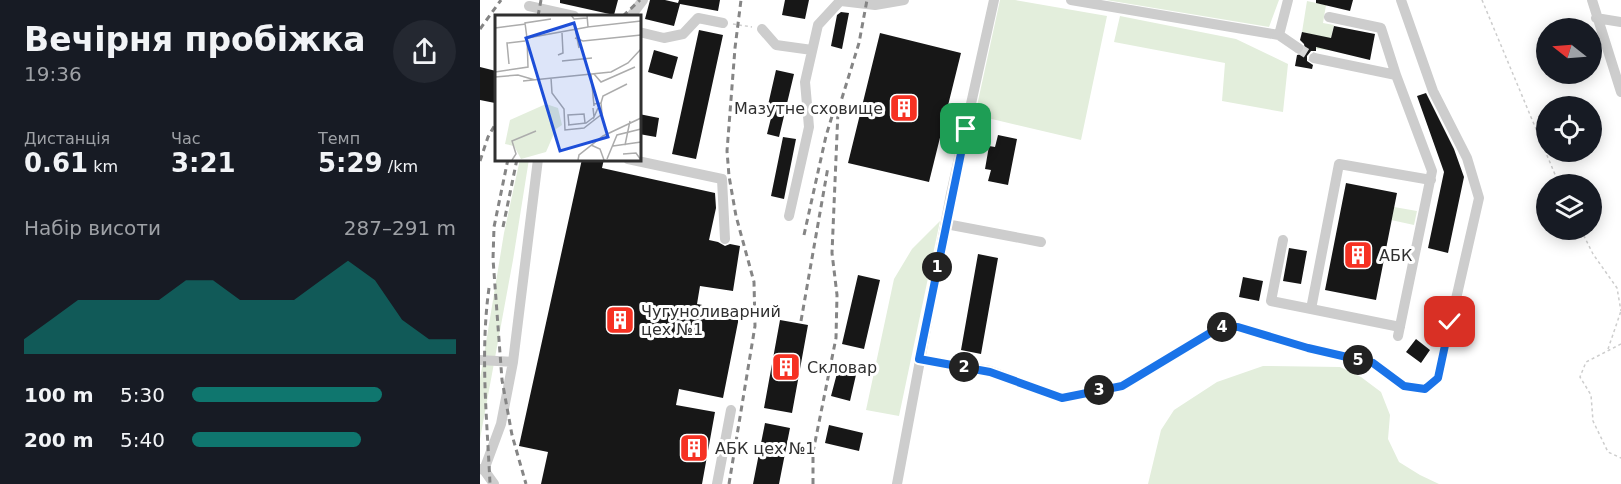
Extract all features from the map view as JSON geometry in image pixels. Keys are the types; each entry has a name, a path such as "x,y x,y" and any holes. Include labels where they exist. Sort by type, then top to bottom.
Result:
{"street":[{"path":"632,15 643,0"},
{"path":"789,216 810,127 805,82 818,25 841,1 875,5 904,0"},
{"path":"897,484 946,224 994,0"},
{"path":"1071,0 1279,35 1298,48"},
{"path":"1279,35 1287,0"},
{"path":"919,359 990,372 1062,398 1122,386 1220,327 1238,327 1308,348 1373,363 1404,386 1425,389 1438,378 1479,198 1467,158 1433,90 1401,0"},
{"path":"1592,0 1596,18"},
{"path":"528,7 569,15"},
{"path":"1283,240 1271,301 1399,331 1432,171 1381,28 1329,17"},
{"path":"640,32 664,38 683,34 698,18 723,23"},
{"path":"1602,19 1621,22"},
{"path":"762,29 776,45 812,50"},
{"path":"1602,36 1621,92"},
{"path":"1314,58 1396,75"},
{"path":"494,484 482,470 501,424 513,362 538,160"},
{"path":"633,160 722,179 725,239"},
{"path":"1311,309 1340,164 1431,180"},
{"path":"946,224 1041,242"},
{"path":"480,360 513,362"},
{"path":"717,484 731,410"}],"path":[{"path":"1482,0 1555,174"},
{"path":"723,23 762,29"},
{"path":"1586,240 1617,288 1621,311 1608,350"},
{"path":"1621,344 1586,362 1580,377 1591,395 1593,422 1608,452 1621,458"}],"green space":[{"path":"1000,0 1015,0 1107,16 1081,140 975,115"},
{"path":"1106,0 1279,0 1269,27"},
{"path":"1307,1 1326,5 1323,23 1334,25 1328,50 1316,49 1318,36 1302,32"},
{"path":"1120,16 1236,39 1288,64 1283,112 1222,101 1225,63 1114,42"},
{"path":"520,160 529,160 480,439 480,379 504,233"},
{"path":"1394,207 1417,211 1414,225 1391,220"},
{"path":"940,221 899,416 866,410 894,279 912,249"},
{"path":"1263,366 1340,367 1361,377 1381,392 1390,415 1388,439 1399,462 1439,484 1148,484 1161,430 1174,410 1217,382"}],"building":[{"path":"560,0 618,0 614,15 560,3"},
{"path":"650,0 678,3 679,0 720,0 718,11 680,4 674,26 645,19"},
{"path":"785,0 809,0 805,19 782,15"},
{"path":"1316,0 1353,0 1350,11 1316,3"},
{"path":"841,12 849,13 842,49 831,46 837,15"},
{"path":"1334,26 1375,34 1370,60 1316,47 1316,51 1311,51 1307,56 1307,61 1313,65 1312,69 1295,66 1297,55 1302,54 1305,49 1300,40 1302,32 1331,38"},
{"path":"699,30 723,35 696,159 672,154"},
{"name":"Мазутне сховище","path":"880,33 961,53 929,182 848,163"},
{"path":"654,50 678,57 672,79 648,72"},
{"path":"480,67 495,71 495,103 480,100"},
{"path":"776,70 794,74 779,137 767,134 774,106 768,105"},
{"path":"1426,93 1454,149 1464,177 1448,253 1428,248 1444,172 1417,96"},
{"path":"640,114 659,118 656,137 640,134"},
{"path":"998,135 1017,139 1008,185 988,181 991,170 985,169 989,146 995,147"},
{"path":"783,137 796,139 784,199 771,196"},
{"name":"Чугуноливарний цех №1","path":"582,160 604,160 602,168 715,193 716,208 709,240 725,246 730,244 740,246 733,291 700,286 697,304 740,312 723,398 679,389 676,405 715,412 702,484 541,484 548,452 519,446"},
{"name":"АБК","path":"1346,183 1397,193 1376,300 1325,290"},
{"path":"1289,248 1307,251 1301,284 1283,281"},
{"path":"978,254 998,258 981,354 961,350"},
{"path":"858,275 880,280 864,349 842,344"},
{"path":"1243,277 1263,281 1259,301 1239,297"},
{"name":"Скловар","path":"780,320 808,325 792,413 764,408"},
{"path":"1416,339 1430,350 1421,363 1406,352"},
{"path":"840,362 858,366 850,401 831,396"},
{"path":"765,423 790,428 779,484 753,484"},
{"path":"829,425 863,433 859,451 825,443"}],"tunnel":[{"path":"1298,48 1314,58"}],"railway":[{"path":"480,29 501,0"},
{"path":"538,15 541,0"},
{"path":"624,15 640,0"},
{"path":"729,484 755,326 754,282 736,216 727,151 741,0"},
{"path":"813,484 813,452 836,338 837,295 832,253 838,111 859,43 867,0"},
{"path":"804,235 833,113"},
{"path":"480,161 495,125"},
{"path":"508,160 494,227 493,259 502,380 512,435 526,484"},
{"path":"503,227 517,160"},
{"path":"801,321 828,167"},
{"path":"489,288 485,361 490,484"}],"place":[{"name":"Мазутне сховище","path":"904,108"},
{"name":"АБК","path":"1358,255"},
{"name":"Чугуноливарний цех №1","path":"620,320"},
{"name":"Скловар","path":"786,367"},
{"name":"АБК цех №1","path":"694,448"}],"route":[{"path":"966,129 919,359 990,372 1062,398 1122,386 1220,327 1238,327 1308,348 1373,363 1404,386 1425,389 1438,378 1450,322"}]}
